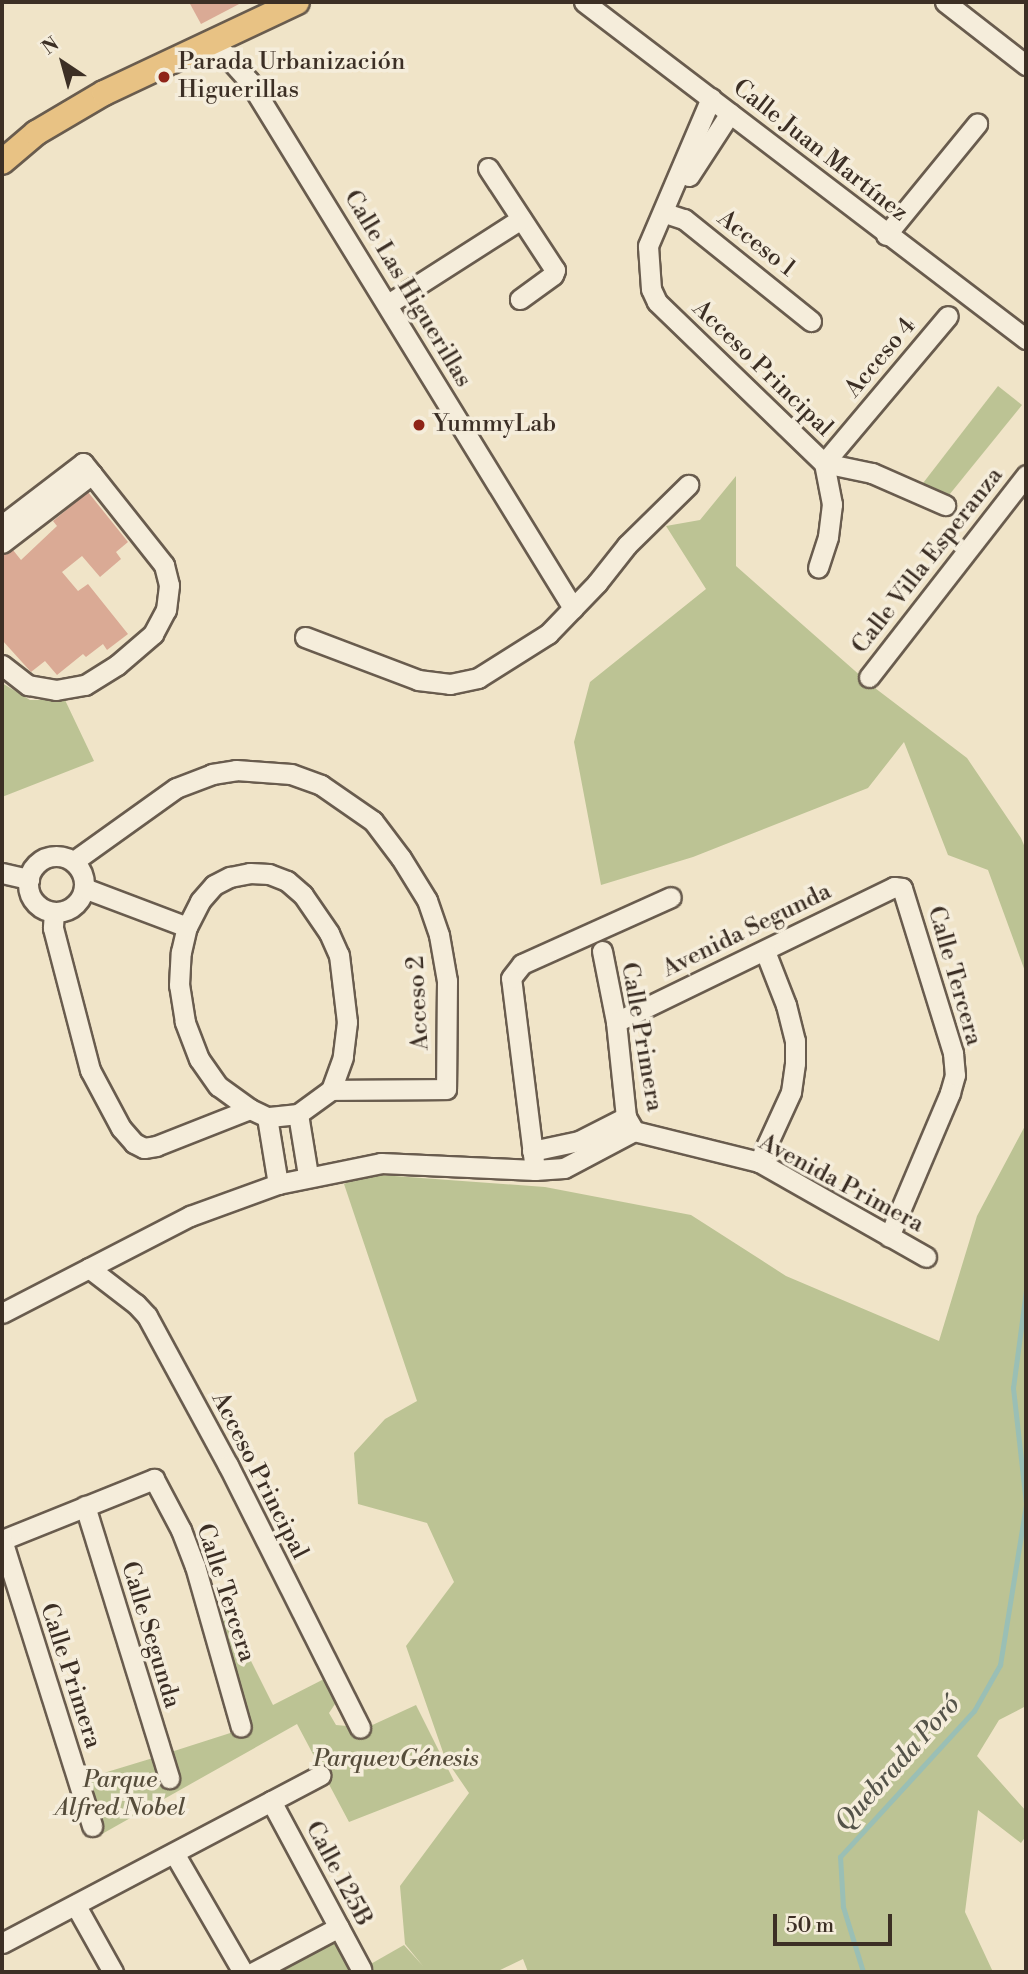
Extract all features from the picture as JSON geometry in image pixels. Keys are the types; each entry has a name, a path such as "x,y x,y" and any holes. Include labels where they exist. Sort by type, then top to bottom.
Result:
{"main road":[{"path":"2,162 36,133 65,115 212,40 297,2"}],"street":[{"path":"945,2 1026,65"},
{"name":"Calle Juan Martínez","path":"593,4 886,234 1026,339"},
{"name":"Calle Las Higuerillas","path":"212,40 249,81 573,608"},
{"name":"Acceso Principal","path":"711,98 649,246 652,289 657,302 824,463 832,504 828,537 818,567"},
{"name":"Acceso Principal","path":"665,213 730,113"},
{"path":"886,234 977,124"},
{"path":"488,168 555,270 553,275 520,299"},
{"name":"Acceso 1","path":"665,213 684,219 811,321"},
{"path":"388,304 521,219"},
{"name":"Acceso 4","path":"824,463 948,316"},
{"path":"2,525 83,463 164,565 169,585 166,610 153,635 117,665 85,685 56,690 28,685 2,665"},
{"path":"824,463 870,473 945,505"},
{"path":"2,543 92,474"},
{"name":"Calle Villa Esperanza","path":"869,677 1026,475"},
{"path":"305,637 418,680 450,684 478,678 548,634 627,545 688,485"},
{"name":"Acceso 2","path":"74,861 176,788 212,774 236,770 291,774 321,785 373,821 401,858 427,900 439,935 447,981 446,1089 331,1090"},
{"path":"46,857 65,857 74,861 83,873 84,888 77,903 54,912 45,909 31,897 29,878 38,862 46,857"},
{"path":"2,873 29,878"},
{"path":"54,912 53,928 90,1070 121,1128 134,1143 144,1148 259,1113 298,1114 331,1090 343,1057 347,1022 346,989 339,955 329,933 303,895 287,881 269,874 230,877 214,885 200,901 187,927 181,952 179,985 185,1023 199,1059 218,1086 259,1113 278,1184"},
{"name":"Avenida Segunda","path":"615,1022 899,886"},
{"name":"Calle Tercera","path":"889,1237 955,1075 953,1053 937,995 899,886"},
{"path":"84,888 187,927"},
{"path":"534,1160 511,978 515,970 522,964 671,897"},
{"name":"Calle Primera","path":"602,951 630,1124"},
{"path":"759,1162 791,1092 795,1063 795,1041 786,1005 765,951"},
{"path":"298,1114 308,1175"},
{"path":"2,1313 190,1216 278,1184 308,1175 381,1163 534,1160 564,1168 575,1164 630,1124"},
{"name":"Avenida Primera","path":"630,1124 759,1162 926,1257"},
{"name":"Acceso Principal","path":"89,1268 136,1304 147,1316 228,1465 360,1728"},
{"name":"Calle Tercera","path":"85,1506 154,1479 181,1530 195,1566 242,1727"},
{"path":"2,1540 85,1506"},
{"name":"Calle Segunda","path":"85,1506 169,1778"},
{"name":"Calle Primera","path":"2,1540 92,1826"},
{"path":"2,1943 320,1775"},
{"name":"Calle 125B","path":"271,1801 361,1969"},
{"path":"174,1853 243,1972"},
{"path":"76,1906 113,1972"},
{"path":"254,1972 339,1927"}],"green space":[{"path":"998,386 1022,405 945,500 920,487"},
{"path":"736,476 736,566 871,685 967,758 1021,838 1026,850 1026,974 988,870 948,855 904,742 868,788 693,857 601,885 574,742 590,682 706,589 666,526 700,520"},
{"path":"2,683 30,700 65,700 94,761 2,797"},
{"path":"1026,1124 1026,1706 999,1720 977,1756 1026,1811 1026,1836 1021,1843 978,1810 965,1912 993,1972 528,1972 523,1959 496,1972 372,1972 369,1965 404,1945 423,1966 405,1944 400,1886 469,1793 445,1758 406,1646 454,1582 427,1523 358,1504 354,1453 385,1419 417,1401 344,1184 367,1174 545,1187 691,1215 786,1276 939,1341 977,1216"},
{"path":"193,1545 273,1705 326,1678 337,1701 329,1713 336,1725 347,1726 355,1733 416,1705 454,1781 349,1822 297,1724 102,1834 84,1779 153,1758 163,1787 181,1777 171,1752 249,1727"},
{"path":"334,1936 351,1972 264,1972"}],"building":[{"path":"189,2 243,2 201,24"},
{"path":"88,492 128,542 116,552 121,559 100,577 82,556 62,572 78,591 88,584 128,634 107,650 103,644 86,657 83,654 57,675 45,661 31,672 2,640 2,556 13,550 21,560 57,526 53,521"}],"waterway":[{"name":"Quebrada Poró","path":"863,1972 843,1907 840,1857 974,1711 1000,1665 1026,1504 1013,1388 1026,1291"}],"place":[{"name":"Parada Urbanización Higuerillas","path":"164,77"},
{"name":"YummyLab","path":"419,425"}],"park label":[{"name":"ParquevGénesis","path":"396,1760"},
{"name":"Parque Alfred Nobel","path":"120,1795"}]}
